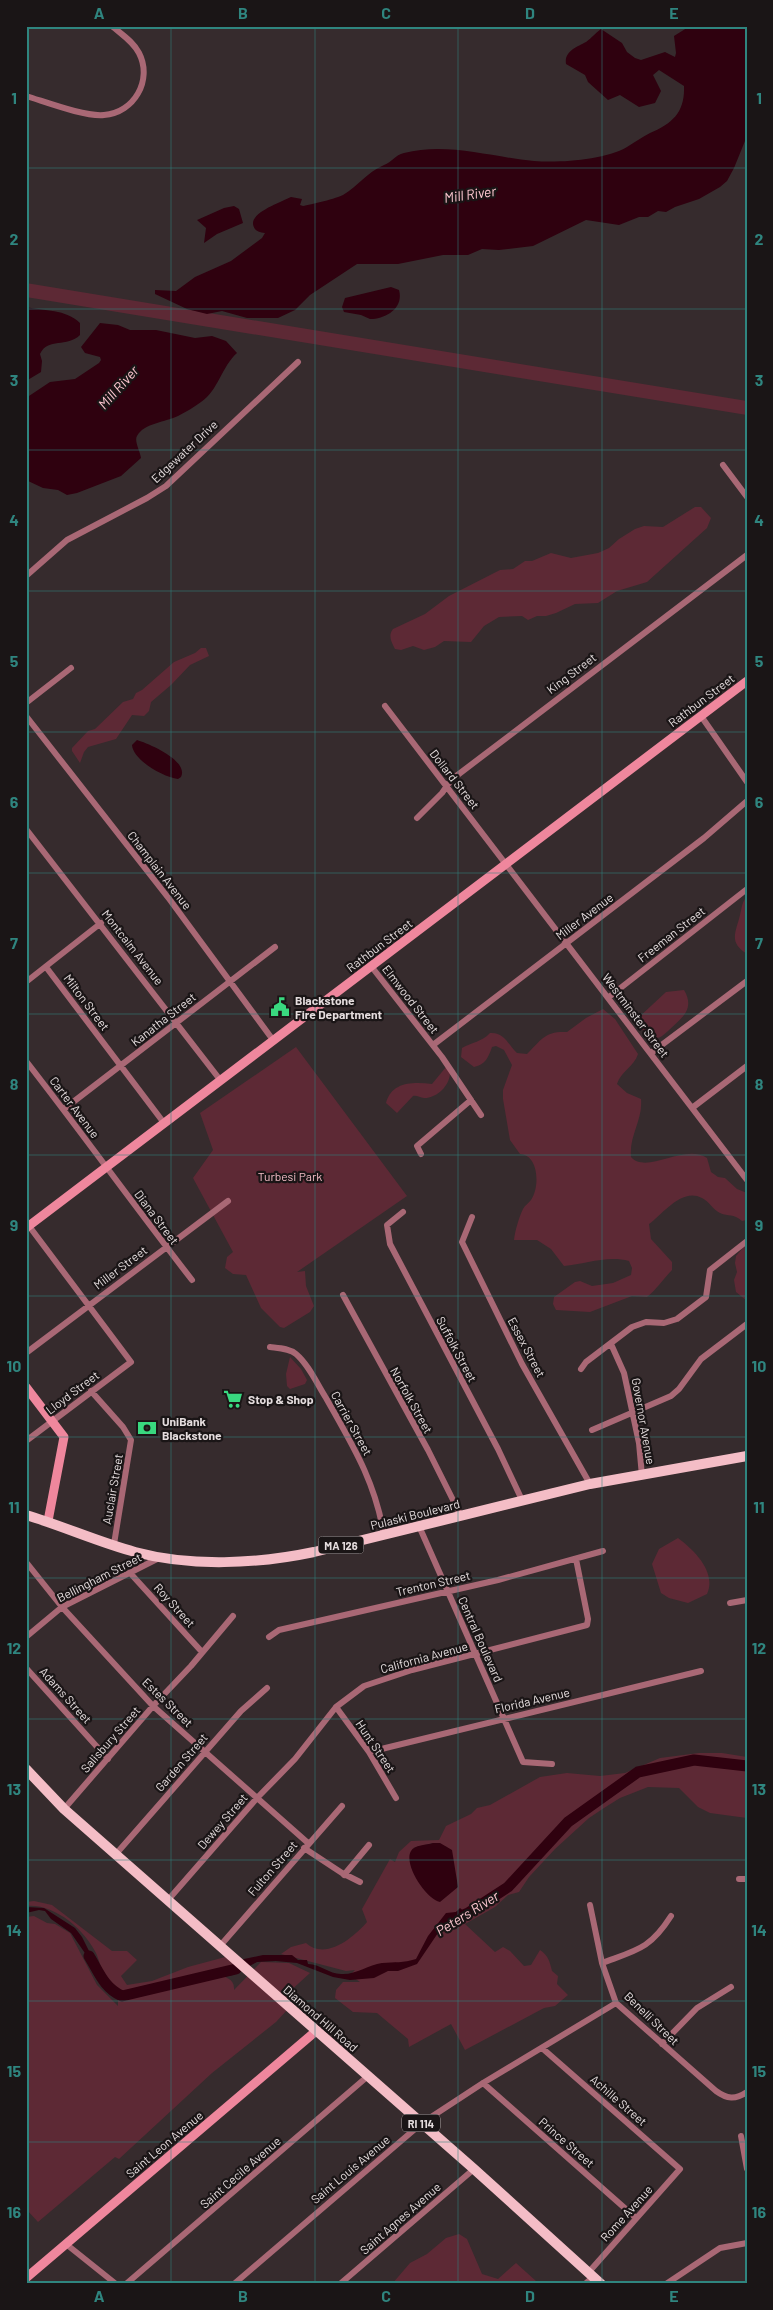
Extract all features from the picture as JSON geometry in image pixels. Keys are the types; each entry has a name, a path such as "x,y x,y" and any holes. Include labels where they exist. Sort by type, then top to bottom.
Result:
{"main road":[{"name":"Pulaski Boulevard","path":"48,1521 160,1558 213,1561 275,1558 314,1552 590,1484 747,1456"},
{"name":"MA 126","path":"26,1515 48,1521"},
{"name":"Diamond Hill Road","path":"26,1769 64,1809 474,2169 592,2279"}],"street":[{"path":"26,96 96,115 114,113 129,105 141,86 143,64 133,44 112,26"},
{"name":"Edgewater Drive","path":"26,576 67,540 166,486 298,362"},
{"path":"723,465 747,497"},
{"name":"King Street","path":"417,818 447,787 451,780 747,555"},
{"path":"26,703 71,668"},
{"name":"Rathbun Street","path":"28,1227 747,681"},
{"name":"Dollard Street","path":"386,706 506,864"},
{"name":"Champlain Avenue","path":"26,716 231,981 274,1040"},
{"path":"700,716 747,782"},
{"name":"Miller Avenue","path":"433,1044 728,819 747,801"},
{"name":"Montcalm Avenue","path":"26,829 101,923 221,1080"},
{"name":"Westminster Street","path":"506,864 747,1180"},
{"name":"Freeman Street","path":"609,997 747,889"},
{"path":"26,982 101,923"},
{"name":"Kanatha Street","path":"64,1108 122,1066 275,947"},
{"name":"Elmwood Street","path":"371,966 433,1044 481,1115"},
{"name":"Milton Street","path":"46,968 164,1123"},
{"path":"651,1053 747,981"},
{"name":"Carter Avenue","path":"26,1061 64,1108 106,1167"},
{"path":"692,1108 747,1066"},
{"path":"421,1154 417,1146 471,1100"},
{"name":"Diana Street","path":"106,1167 192,1280"},
{"name":"Miller Street","path":"26,1353 228,1201"},
{"name":"Suffolk Street","path":"403,1212 387,1225 390,1244 498,1448 522,1500"},
{"name":"Essex Street","path":"472,1217 462,1242 522,1364 590,1484"},
{"path":"28,1227 88,1305"},
{"path":"581,1370 586,1362 632,1327 646,1322 664,1323 678,1319 706,1297 710,1270 747,1241"},
{"name":"Norfolk Street","path":"343,1295 428,1450 461,1516"},
{"name":"Lloyd Street","path":"26,1441 131,1362 88,1305"},
{"path":"592,1430 671,1396 679,1389 701,1359 747,1324"},
{"name":"Governor Avenue","path":"611,1344 624,1373 639,1443 642,1476"},
{"name":"Carrier Street","path":"270,1347 284,1348 297,1354 319,1387 350,1440 370,1481 379,1506 384,1535"},
{"path":"26,1387 64,1437 48,1521"},
{"name":"Auclair Street","path":"91,1391 123,1427 131,1440 114,1544"},
{"name":"Central Boulevard","path":"419,1526 523,1762 552,1764"},
{"name":"Trenton Street","path":"269,1637 279,1630 448,1591 603,1551"},
{"name":"Bellingham Street","path":"26,1637 62,1607 160,1558"},
{"name":"California Avenue","path":"295,1759 336,1707 364,1686 412,1670 587,1625 588,1619 576,1559"},
{"name":"Estes Street","path":"26,1562 62,1607 153,1706 257,1798 306,1845 344,1875 360,1882"},
{"name":"Roy Street","path":"131,1574 202,1652"},
{"path":"730,1603 747,1600"},
{"name":"Salisbury Street","path":"64,1809 153,1706 191,1666 232,1616"},
{"name":"Adams Street","path":"26,1668 108,1759"},
{"name":"Florida Avenue","path":"369,1752 701,1671"},
{"name":"Garden Street","path":"116,1854 241,1711 267,1688"},
{"name":"Hunt Street","path":"336,1707 369,1752 396,1798"},
{"name":"Dewey Street","path":"168,1900 257,1798 295,1759"},
{"name":"Fulton Street","path":"220,1946 306,1845 342,1806"},
{"path":"344,1875 369,1845"},
{"path":"739,1879 747,1879"},
{"name":"Benelli Street","path":"590,1905 602,1963 616,2003 725,2097 738,2098 747,2092"},
{"path":"602,1963 638,1951 652,1942 671,1916"},
{"path":"662,2044 697,2008 731,1987"},
{"name":"Saint Louis Avenue","path":"234,2284 422,2123 483,2083 616,2003"},
{"name":"Saint Leon Avenue","path":"27,2277 316,2031"},
{"name":"Achille Street","path":"542,2048 680,2169"},
{"name":"Saint Cecile Avenue","path":"126,2284 368,2076"},
{"name":"Prince Street","path":"483,2083 636,2218"},
{"path":"741,2136 747,2169"},
{"name":"Saint Agnes Avenue","path":"340,2284 474,2169"},
{"name":"Rome Avenue","path":"592,2279 636,2218 680,2169"},
{"path":"666,2284 720,2248 747,2242"},
{"path":"66,2244 116,2284"}],"green space":[{"path":"26,283 747,401 747,415 26,297"},
{"path":"695,507 701,507 711,518 707,528 647,582 617,591 598,603 575,604 546,616 537,616 528,620 522,616 499,617 484,626 471,642 444,641 435,647 424,650 413,646 401,650 395,649 392,644 390,636 393,629 425,614 449,596 500,570 513,569 525,561 532,561 551,553 571,558 598,553 609,548 635,529 644,526 663,527"},
{"path":"201,648 206,648 209,656 190,665 151,702 149,711 144,716 132,715 116,739 88,747 80,763 72,748 88,731 95,729 123,702 133,699 136,693 174,662 195,653"},
{"path":"747,896 747,954 737,945 735,932 742,905"},
{"path":"684,990 688,1003 685,1014 662,1036 651,1038 636,1023 637,1019 666,992"},
{"path":"603,1009 615,1019 638,1054 617,1084 627,1093 641,1099 640,1114 632,1142 631,1157 638,1162 646,1163 688,1154 698,1154 707,1158 711,1172 718,1177 725,1178 737,1189 747,1193 747,1220 742,1221 736,1217 720,1213 702,1198 687,1196 680,1199 649,1224 651,1239 672,1262 672,1270 651,1294 647,1297 632,1296 590,1312 556,1310 553,1304 554,1297 575,1282 580,1281 592,1286 613,1283 631,1275 632,1268 629,1261 621,1259 596,1260 564,1266 551,1249 537,1240 514,1240 520,1216 534,1194 536,1172 531,1160 520,1154 510,1140 503,1090 512,1065 504,1050 496,1046 492,1047 484,1062 474,1067 461,1057 462,1048 490,1033 495,1033 503,1037 517,1053 527,1054 544,1037 554,1033 567,1032 586,1018"},
{"name":"Turbesi Park","path":"296,1047 407,1196 297,1272 305,1271 306,1286 314,1306 310,1312 284,1328 280,1327 261,1308 246,1275 233,1274 225,1268 227,1257 233,1252 193,1178 213,1150 200,1113"},
{"path":"446,1067 450,1071 448,1081 443,1089 434,1096 424,1098 413,1096 397,1113 386,1103 393,1090 398,1087 411,1083 432,1084"},
{"path":"747,1243 747,1301 736,1292 734,1280 737,1272 736,1256"},
{"path":"290,1357 301,1369 307,1380 305,1384 290,1389 287,1386 286,1374"},
{"path":"678,1538 697,1555 709,1578 707,1594 688,1603 669,1598 661,1593 652,1564 659,1549"},
{"path":"699,1753 722,1753 747,1757 747,1818 710,1813 698,1807 679,1788 648,1787 620,1798 589,1818 555,1849 529,1877 519,1892 508,1895 495,1907 465,1924 495,1952 503,1947 510,1951 524,1966 531,1965 540,1950 543,1952 548,1959 552,1971 558,1976 557,1984 568,1995 555,2006 544,2008 465,2050 451,2024 409,2047 408,2039 377,2013 353,2012 335,1998 336,1990 343,1982 360,1982 350,1975 355,1970 346,1971 281,1954 291,1947 306,1943 314,1948 331,1948 355,1934 367,1922 362,1909 390,1859 395,1862 399,1852 411,1841 439,1840 446,1826 471,1814 477,1808 490,1805 540,1777 567,1773 600,1776 625,1773 660,1758","holes":["433,1843 447,1847 453,1859 413,1848"]},
{"path":"34,1901 52,1905 112,1951 127,1951 137,1960 121,1976 127,1985 152,1981 188,1967 229,1956 235,1962 234,1965 216,1974 226,1977 231,1981 234,1990 261,1962 289,1963 310,1973 288,1993 288,2009 276,2022 212,2073 119,2159 115,2157 38,2222 26,2209 26,1917 34,1916 47,1923 55,1924 70,1933 97,1985 118,2006 121,1993 110,1986 104,1976 96,1953 84,1935 67,1919 57,1913 37,1906 26,1906 26,1902"},
{"path":"459,2234 467,2239 482,2274 498,2279 516,2263 536,2281 534,2284 392,2284 410,2263 427,2254 446,2238"}],"water":[{"name":"Mill River","path":"690,26 747,26 747,136 727,181 699,199 666,212 658,211 648,217 639,217 619,225 586,220 533,246 499,250 482,249 468,255 443,255 398,264 357,264 310,295 295,310 278,318 247,318 222,311 207,314 187,309 155,294 155,290 176,291 195,277 231,261 262,238 265,233 256,230 253,224 257,215 268,208 291,197 302,199 300,205 303,206 340,196 372,172 401,154 436,149 469,151 534,161 556,161 595,158 627,147 671,121 680,110 684,86 659,70 653,75 661,91 655,103 639,107 620,95 608,100 588,82 585,75 566,64 567,56 572,50 586,42 601,29 622,43 627,52 635,58 641,60 665,52 675,57 674,36"},
{"path":"234,206 239,209 243,223 217,234 204,243 206,228 197,220 224,208"},
{"path":"391,287 399,290 400,296 396,307 388,315 370,319 361,315 344,312 342,307 345,298"},
{"path":"26,307 54,311 74,318 80,323 80,335 75,339 53,344 43,349 40,354 42,361 41,372 26,381"},
{"name":"Mill River","path":"100,323 118,325 130,330 156,330 195,338 212,336 226,341 237,353 227,365 212,392 201,402 178,416 145,428 140,432 136,441 141,458 121,476 67,495 58,490 43,488 26,480 26,398 50,382 75,379 99,363 100,357 85,353 81,347"},
{"path":"137,740 159,749 174,759 182,771 181,777 178,779 172,778 143,762 134,751 132,745"},
{"path":"440,1843 452,1850 458,1887 440,1902 428,1895 417,1880 409,1857 411,1851 418,1846"},
{"path":"26,1907 44,1908 75,1928 82,1937 98,1969 96,1969 71,1933 51,1919 45,1911 39,1910 26,1913"},
{"path":"460,1908 469,1916 455,1921 449,1928 438,1933 417,1964 398,1971 388,1971 374,1978 350,1980 333,1977 297,1963 276,1961 257,1962 233,1975 222,1977 222,1972 244,1959 263,1955 292,1955 298,1960 307,1960 308,1964 341,1974 352,1973 382,1963 416,1959 428,1936 446,1913 456,1912"}],"waterway":[{"name":"Peters River","path":"453,1919 468,1913 508,1887 568,1822 638,1772 694,1760 747,1766"},
{"name":"Peters River","path":"89,1956 106,1984 122,1996 236,1969"}],"place":[{"name":"Blackstone Fire Department","path":"280,1007"},
{"name":"Stop & Shop","path":"233,1399"},
{"name":"UniBank Blackstone","path":"147,1428"}]}
